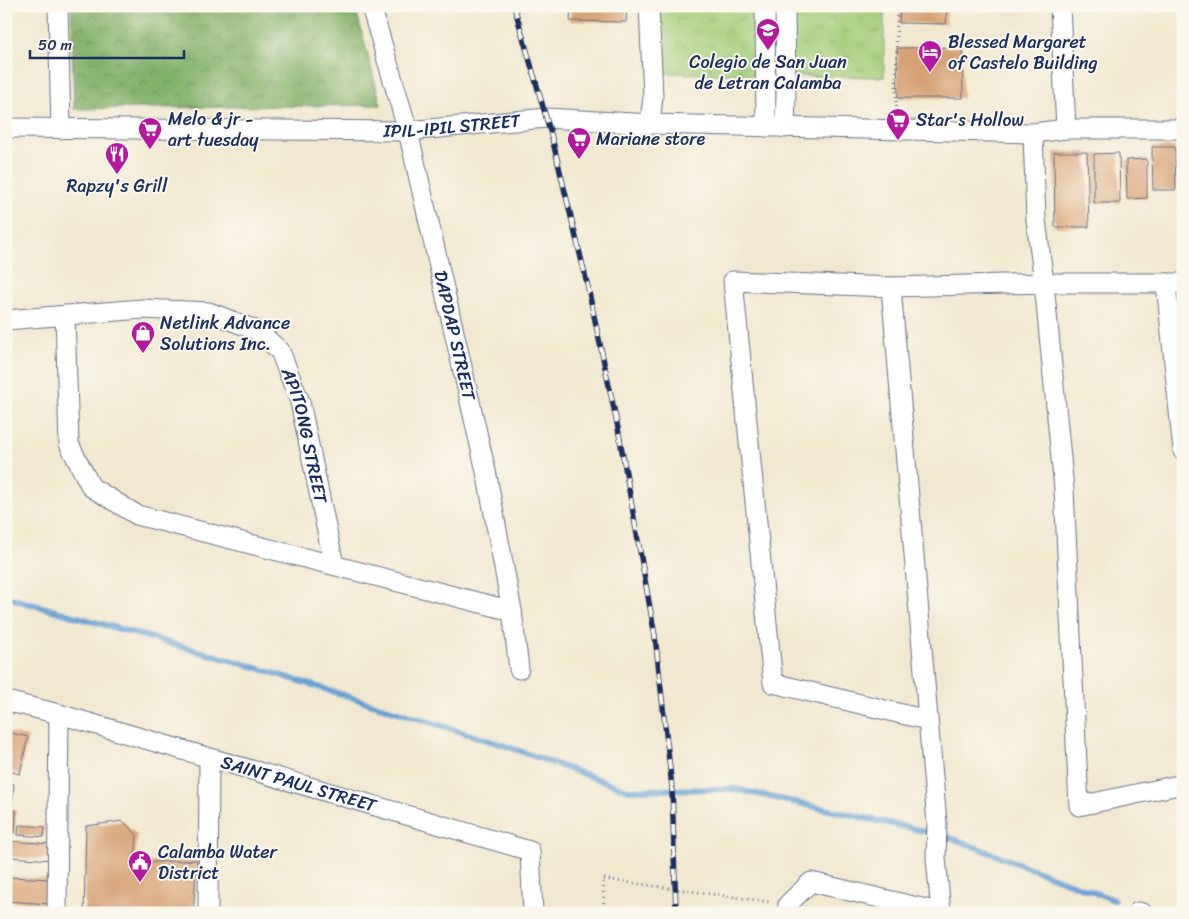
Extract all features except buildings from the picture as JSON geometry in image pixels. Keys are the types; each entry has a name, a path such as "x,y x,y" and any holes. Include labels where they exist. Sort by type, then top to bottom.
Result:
{"street":[{"path":"58,6 61,129"},
{"name":"DAPDAP STREET","path":"371,6 408,131 486,476 512,611 519,670"},
{"path":"650,6 653,96 650,124"},
{"path":"765,6 766,127"},
{"path":"785,6 785,128"},
{"path":"1060,6 1066,129"},
{"name":"IPIL-IPIL STREET","path":"6,128 408,131 546,118 650,124 1033,133 1066,129 1183,129"},
{"path":"1033,133 1036,220 1064,489 1079,806 1183,784"},
{"path":"927,720 773,683 733,281 891,287 1044,283 1175,283 1183,451"},
{"path":"788,908 812,882 942,913 936,858 936,823 891,287"},
{"name":"APITONG STREET","path":"6,320 142,309 209,312 258,331 280,351 300,402 334,565"},
{"path":"64,315 69,444 92,487 137,515 512,611"},
{"name":"SAINT PAUL STREET","path":"6,701 59,714 530,851 533,913"},
{"path":"57,913 59,714"},
{"path":"208,913 209,759"}],"path":[{"path":"897,6 897,130"},
{"path":"604,913 603,879 675,888 788,908"}],"green space":[{"path":"71,6 355,6 381,105 74,109"},
{"path":"659,6 756,6 755,75 658,73"},
{"path":"789,6 884,6 884,77 789,76"}],"waterway":[{"path":"6,597 251,666 503,745 628,790 735,789 946,836 1114,900"}],"railway":[{"path":"514,6 552,138 587,283 618,428 655,636 672,787 676,913"}],"place":[{"name":"Colegio de San Juan de Letran Calamba","path":"768,51"},
{"name":"Blessed Margaret of Castelo Building","path":"930,73"},
{"name":"Star's Hollow","path":"898,141"},
{"name":"Melo & jr - art tuesday","path":"150,150"},
{"name":"Mariane store","path":"579,160"},
{"name":"Rapzy's Grill","path":"117,175"},
{"name":"Netlink Advance Solutions Inc.","path":"143,354"},
{"name":"Calamba Water District","path":"140,883"}]}
